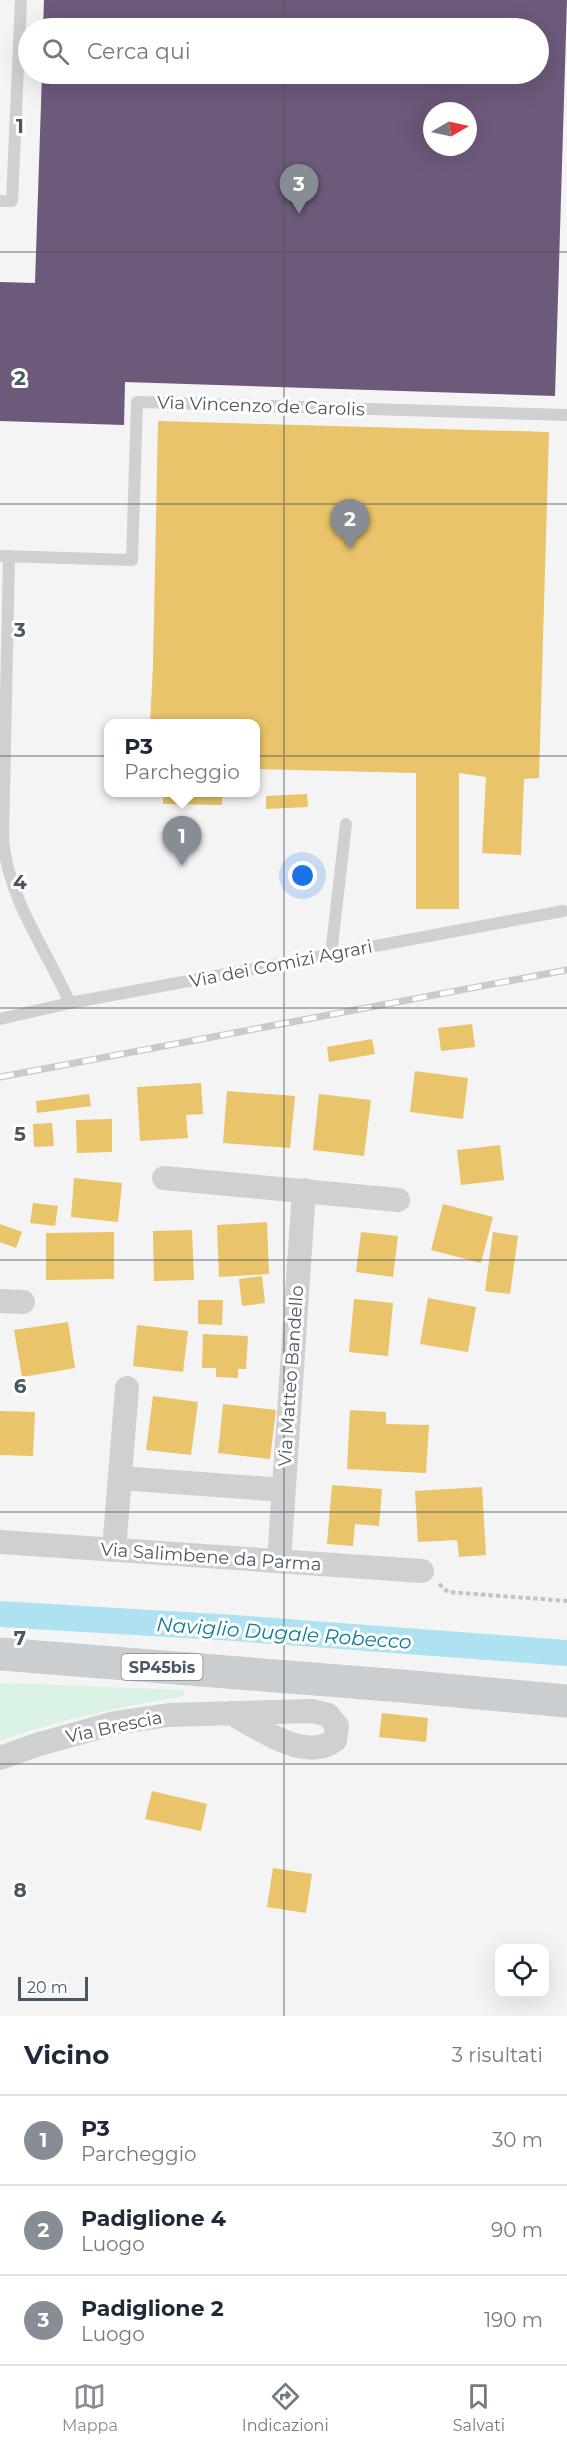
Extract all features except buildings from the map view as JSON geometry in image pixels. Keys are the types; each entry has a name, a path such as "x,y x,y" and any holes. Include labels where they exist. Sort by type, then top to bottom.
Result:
{"main road":[{"name":"SP45bis","path":"0,1654 567,1701"}],"street":[{"path":"164,1178 398,1200"},
{"name":"Via Matteo Bandello","path":"279,1561 304,1190"},
{"path":"114,1550 127,1388"},
{"path":"120,1478 283,1490"},
{"name":"Via Salimbene da Parma","path":"0,1542 422,1572"},
{"name":"Via Brescia","path":"0,1758 36,1745 116,1724 169,1715 231,1713"}],"lane":[{"path":"20,18 21,0"},
{"path":"0,201 12,201 18,67"},
{"name":"Via Vincenzo de Carolis","path":"5,556 132,560 137,402 567,415"},
{"path":"5,556 3,839 5,862 11,885 70,1003"},
{"path":"332,954 346,824"},
{"name":"Via dei Comizi Agrari","path":"0,1018 563,911"}],"path":[{"path":"422,1572 448,1592 567,1601"}],"green space":[{"path":"0,1683 184,1690 184,1696 91,1714 0,1741"}],"waterway":[{"name":"Naviglio Dugale Robecco","path":"0,1614 235,1628 567,1653"}],"railway":[{"path":"0,1077 567,970"}],"place":[{"name":"Padiglione 2","path":"299,214"},
{"name":"Padiglione 4","path":"350,549"},
{"name":"P3","path":"182,866"}]}
